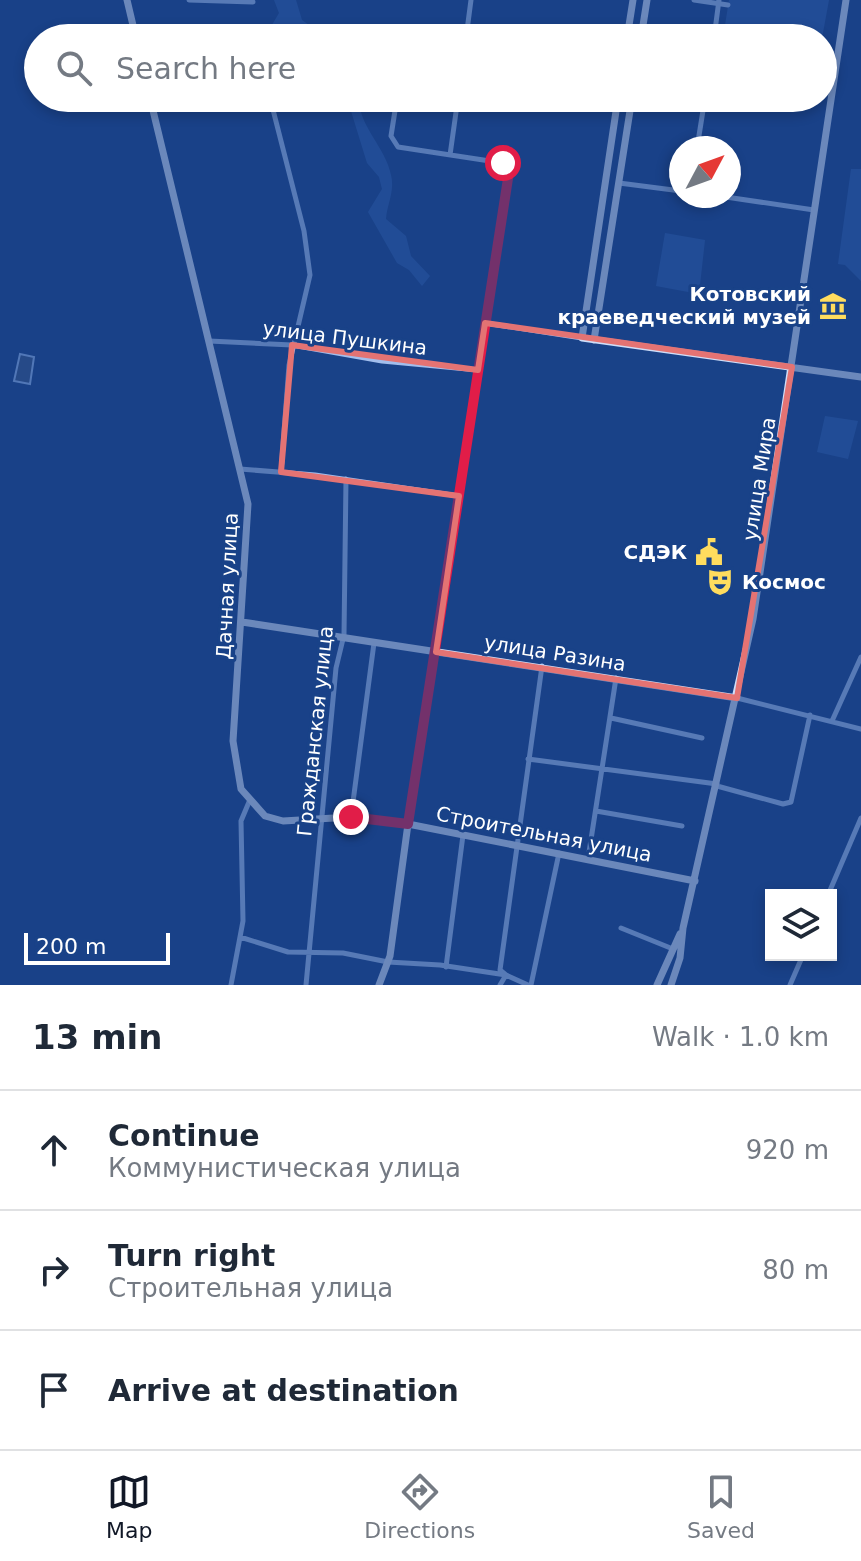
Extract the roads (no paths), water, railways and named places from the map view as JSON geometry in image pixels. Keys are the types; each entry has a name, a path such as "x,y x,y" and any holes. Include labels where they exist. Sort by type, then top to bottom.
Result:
{"street":[{"path":"127,0 133,24"},
{"path":"189,0 253,2"},
{"path":"468,24 471,0"},
{"path":"629,24 633,0"},
{"path":"643,24 647,0"},
{"path":"694,0 728,5"},
{"name":"улица Мира","path":"837,63 846,0"},
{"path":"716,24 719,2"},
{"name":"Дачная улица","path":"153,112 240,469 249,523 233,741 236,774 249,802"},
{"path":"273,112 309,258 310,275 292,345 281,472"},
{"path":"379,985 388,962 509,172 503,163 393,143 391,136 395,112"},
{"path":"450,155 456,112"},
{"path":"582,338 616,112"},
{"path":"594,340 630,112"},
{"path":"699,136 703,112"},
{"name":"улица Мира","path":"671,985 680,958 683,928 737,698 792,367 830,112"},
{"path":"619,183 669,189"},
{"path":"741,199 815,210"},
{"path":"485,323 861,377"},
{"name":"улица Пушкина","path":"209,341 292,345 382,361 478,370"},
{"path":"240,469 346,479 459,496"},
{"name":"Гражданская улица","path":"306,985 336,668 343,638 346,479"},
{"name":"улица Разина","path":"242,622 737,698 861,729"},
{"path":"351,817 374,643"},
{"path":"832,721 861,657"},
{"path":"506,975 500,970 542,666"},
{"path":"588,859 616,678"},
{"path":"528,759 717,785 783,804 791,802 810,715"},
{"path":"611,718 702,738"},
{"path":"231,985 240,937 241,821 249,802"},
{"name":"Строительная улица","path":"249,802 265,816 283,821 351,817 408,824 695,881"},
{"path":"596,811 682,826"},
{"path":"831,889 861,818"},
{"path":"446,967 463,834"},
{"path":"240,937 266,947 309,954 343,953 388,962 506,975 530,985 559,853"},
{"path":"621,928 673,949"},
{"path":"657,985 683,928"},
{"path":"790,985 800,961"},
{"path":"500,985 506,975"}],"place":[{"name":"Котовский краеведческий музей","path":"833,306"},
{"name":"СДЭК","path":"709,552"},
{"name":"Космос","path":"720,582"}]}
